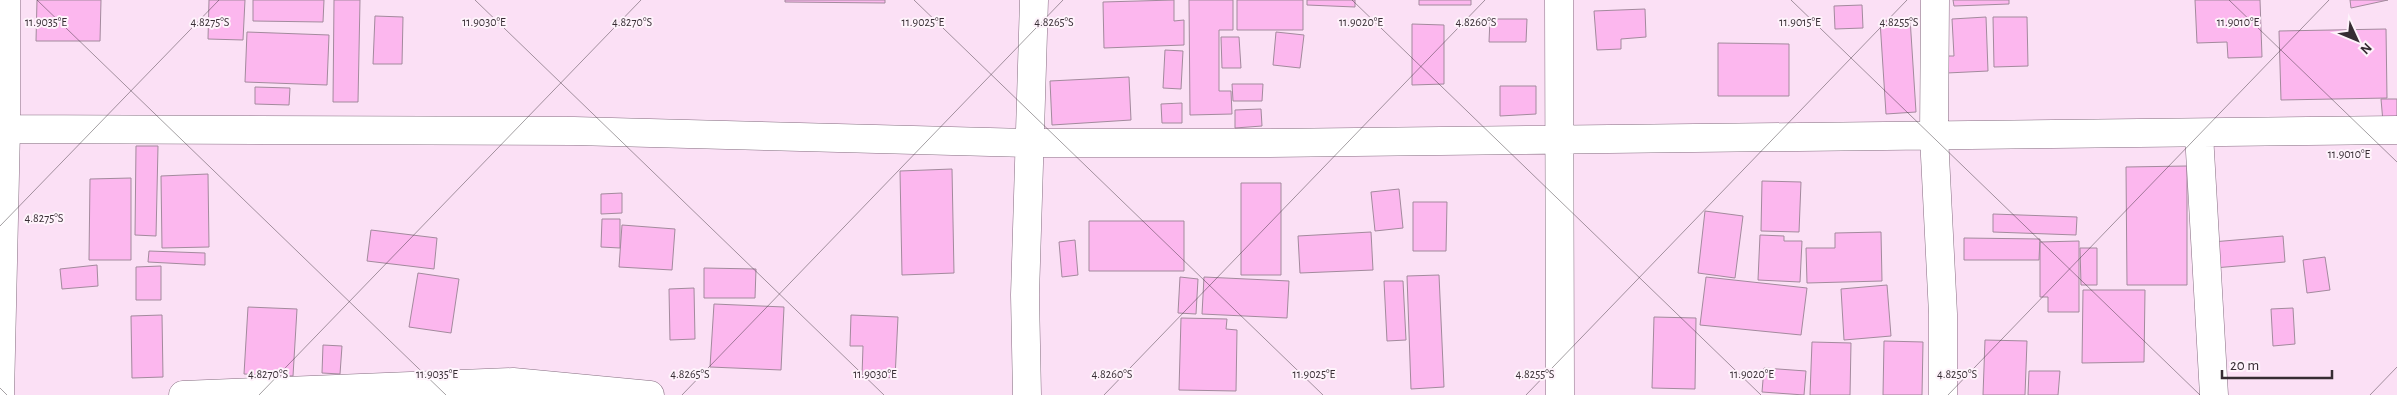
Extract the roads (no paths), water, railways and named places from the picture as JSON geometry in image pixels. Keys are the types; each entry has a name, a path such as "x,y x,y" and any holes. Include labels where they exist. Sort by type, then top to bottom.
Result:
{"street":[{"path":"0,395 6,0"},
{"path":"1027,395 1025,295 1034,0"},
{"path":"1559,0 1560,395"},
{"path":"1936,0 1934,136 1943,314 1943,395"},
{"path":"3,129 574,132 1031,144 1934,136 2065,133 2199,134 2397,130"},
{"path":"2199,134 2214,395"},
{"path":"183,395 513,382 650,395"}]}
